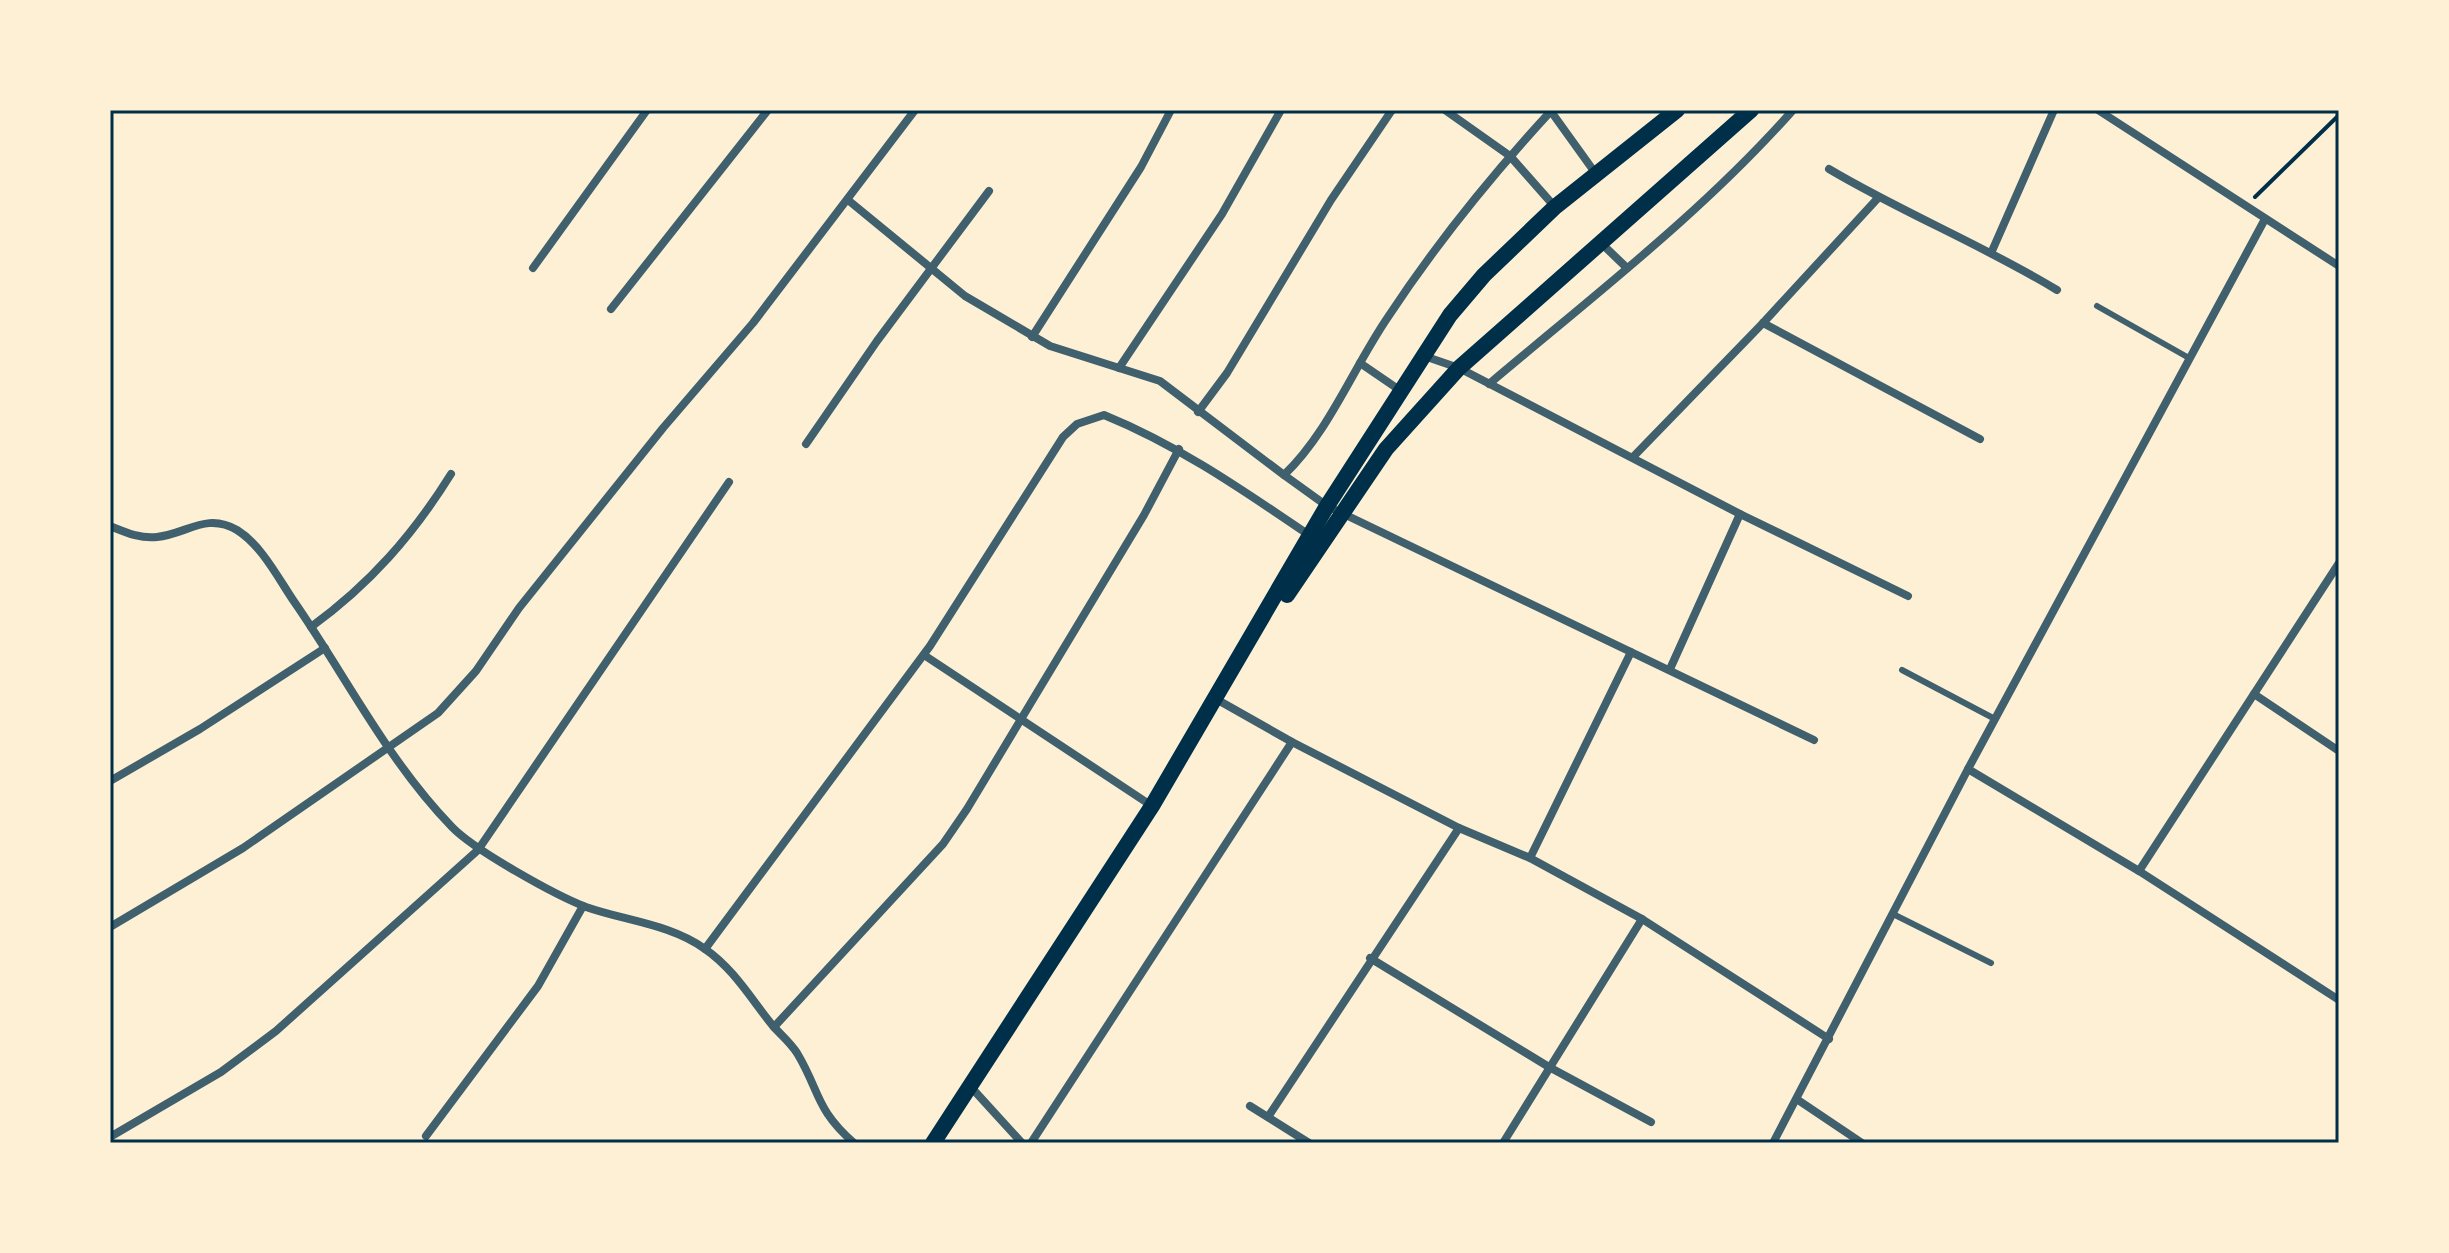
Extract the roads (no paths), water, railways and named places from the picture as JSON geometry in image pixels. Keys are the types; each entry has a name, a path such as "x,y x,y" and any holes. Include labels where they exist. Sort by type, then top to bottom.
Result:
{"main road":[{"path":"1316,540 1327,506 1450,315 1484,275 1555,207 1677,110"},
{"path":"933,1143 1152,806 1316,540 1344,513 1386,449 1459,368 1751,110"}],"street":[{"path":"533,268 647,110"},
{"path":"611,309 768,110"},
{"path":"1032,337 1141,167 1171,110"},
{"path":"1119,368 1222,214 1281,110"},
{"path":"1198,412 1227,373 1331,200 1392,110"},
{"path":"1445,110 1510,156 1555,207"},
{"path":"1284,475 1304,454 1387,317 1510,156 1551,110 1596,174"},
{"path":"1489,384 1627,268 1757,151 1793,110"},
{"path":"1992,251 2054,110"},
{"path":"2098,110 2339,266"},
{"path":"110,927 243,848 438,713 476,671 519,608 753,323 848,200 910,112"},
{"path":"1829,169 1878,198 1992,251 2057,290"},
{"path":"806,444 877,341 989,191"},
{"path":"1633,457 1878,198"},
{"path":"848,200 965,296 1032,337 1160,381 1327,506 1814,740"},
{"path":"1773,1143 1968,769 2265,219"},
{"path":"1601,243 1627,268"},
{"path":"1763,323 1980,439"},
{"path":"1424,356 1459,368 1740,514 1908,596"},
{"path":"1360,363 1401,391"},
{"path":"705,949 924,655 1063,437 1077,424 1104,415 1179,449 1316,540"},
{"path":"774,1027 943,844 1144,515 1179,449"},
{"path":"311,627 339,607 402,545 451,474"},
{"path":"110,1137 221,1072 276,1031 478,850 565,718 656,592 729,482"},
{"path":"1670,669 1740,514"},
{"path":"110,526 155,538 200,522 216,521 236,529 253,542 325,648 387,749 419,792 478,850 583,906 674,932 705,949 730,970 794,1048 826,1115 854,1143"},
{"path":"2139,871 2339,563"},
{"path":"110,781 200,729 325,648"},
{"path":"1530,858 1631,652"},
{"path":"924,655 1152,806"},
{"path":"2254,694 2339,751"},
{"path":"1216,699 1292,742 1459,828 1530,858 1642,919 1829,1039"},
{"path":"1031,1143 1292,742"},
{"path":"1968,769 2139,871 2339,1000"},
{"path":"1268,1117 1370,958 1459,828"},
{"path":"426,1136 538,986 583,906"},
{"path":"1503,1143 1642,919"},
{"path":"1370,958 1549,1067 1651,1122"},
{"path":"970,1086 1022,1143"},
{"path":"1798,1100 1862,1143"},
{"path":"1250,1106 1309,1143"}],"lane":[{"path":"2097,306 2189,358"},
{"path":"1902,670 1995,719"},
{"path":"1893,914 1991,963"}]}
